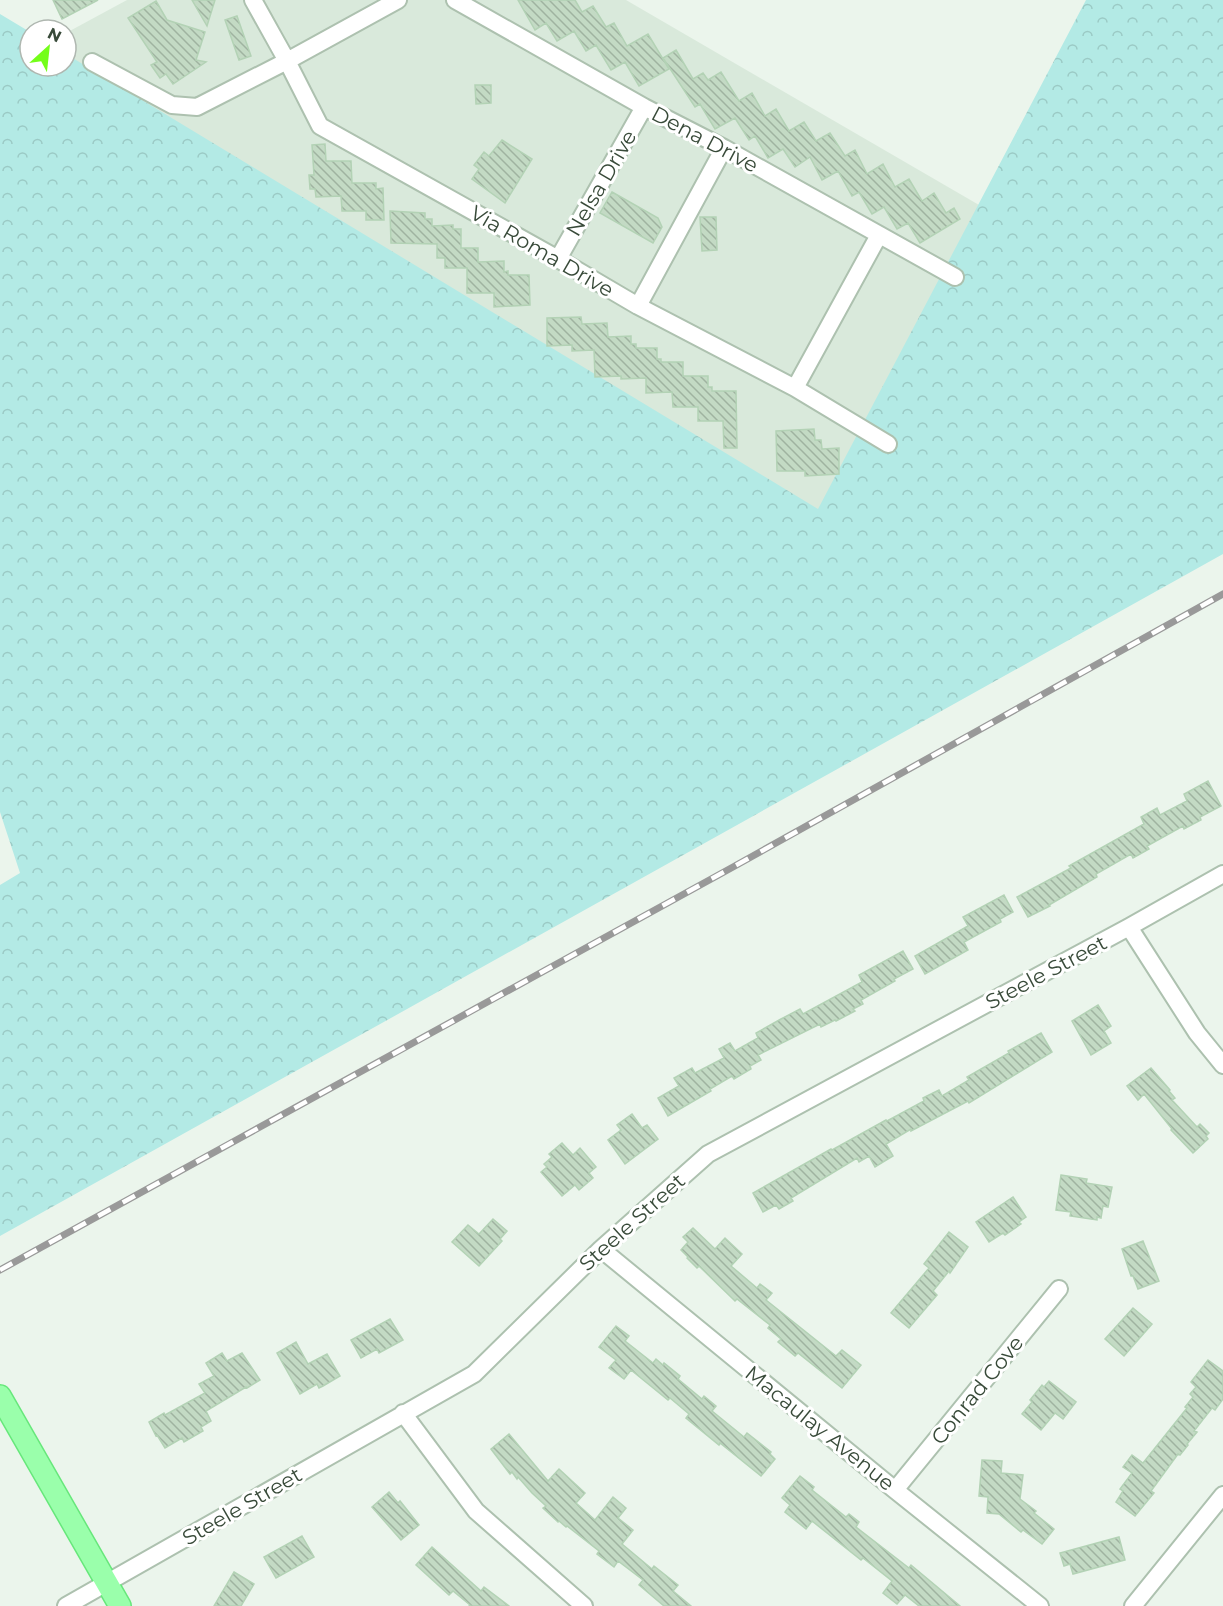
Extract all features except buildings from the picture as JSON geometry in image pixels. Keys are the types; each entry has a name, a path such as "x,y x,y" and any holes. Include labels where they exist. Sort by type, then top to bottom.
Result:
{"main road":[{"path":"0,1396 120,1606"}],"street":[{"name":"Via Roma Drive","path":"253,0 287,60 320,126 638,306 795,388 888,444"},
{"path":"92,62 172,105 197,107 398,0"},
{"name":"Dena Drive","path":"455,0 644,107 724,148 956,277"},
{"name":"Nelsa Drive","path":"558,259 644,107"},
{"path":"638,306 724,148"},
{"path":"795,388 879,236"},
{"name":"Steele Street","path":"66,1606 474,1374 601,1249 708,1154 1223,874"},
{"path":"1129,927 1197,1033 1223,1065"},
{"name":"Macaulay Avenue","path":"601,1249 1040,1606"},
{"name":"Conrad Cove","path":"895,1490 1059,1289"},
{"path":"404,1413 476,1511 584,1606"},
{"path":"1133,1606 1223,1495"}],"shaded area":[{"path":"127,0 626,0 998,216 854,536 78,73 78,27"}],"green space":[{"path":"1086,0 1223,0 1223,554 0,1236 0,885 20,873 0,812 0,14 18,25 18,78 78,78 78,61 818,509"}],"railway":[{"path":"0,1270 733,867 1223,594"}]}
